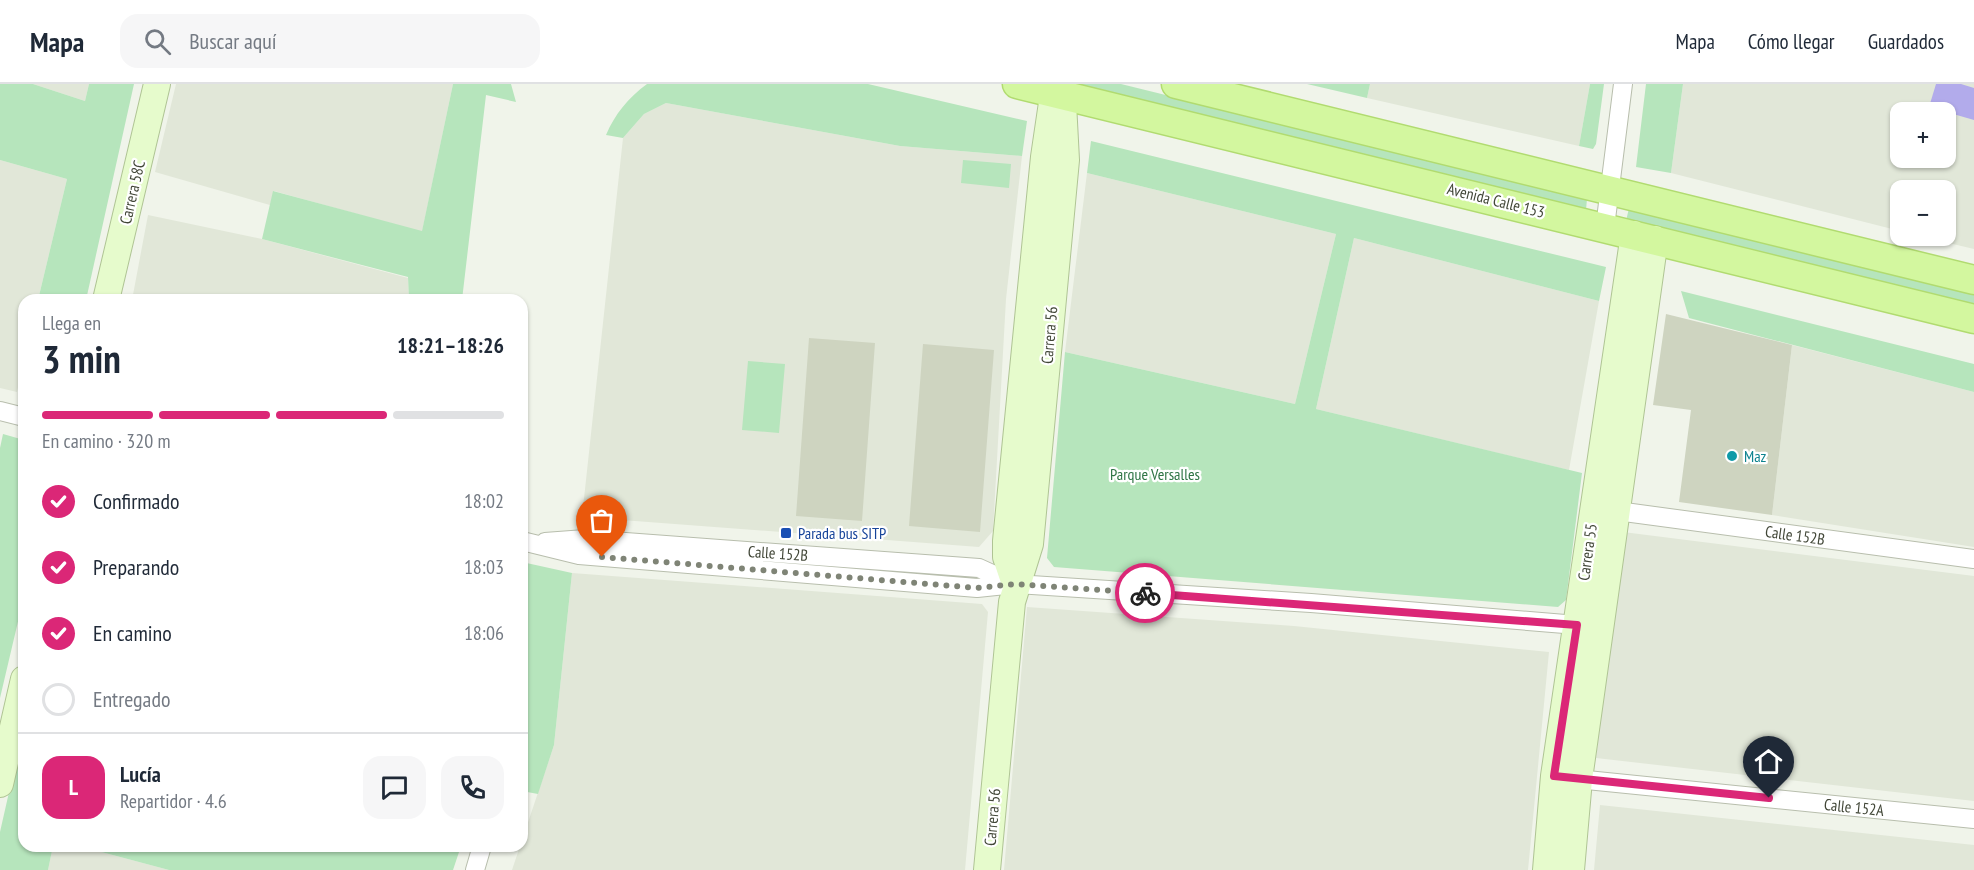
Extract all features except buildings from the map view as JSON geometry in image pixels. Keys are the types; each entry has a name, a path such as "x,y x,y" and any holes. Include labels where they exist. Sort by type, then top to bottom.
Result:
{"main road":[{"name":"Avenida Calle 153","path":"1017,84 1059,89 1974,319"},
{"path":"1176,84 1974,280"}],"street":[{"name":"Carrera 58C","path":"107,294 157,84"},
{"path":"1605,227 1623,84"},
{"name":"Carrera 56","path":"987,870 1015,584 1006,557 1006,541 1044,157 1059,89"},
{"name":"Carrera 55","path":"1571,870 1567,778 1577,625 1634,313 1645,237"},
{"name":"Carrera 55","path":"1546,870 1567,778 1617,511 1634,313"},
{"path":"0,411 18,416"},
{"name":"Calle 152B","path":"1617,511 1974,559"},
{"name":"Calle 152B","path":"529,542 585,539 978,568 1015,584 1311,603 1577,625"},
{"path":"0,784 18,705"},
{"name":"Calle 152A","path":"1567,778 1974,819"},
{"path":"475,870 480,852"}],"shaded area":[{"path":"33,84 89,84 85,101"},
{"path":"176,84 453,84 422,232 274,191 270,205 155,172"},
{"path":"1370,84 1590,84 1579,146 1367,98"},
{"path":"1683,84 1974,84 1974,249 1956,245 1956,180 1890,180 1890,228 1671,173"},
{"path":"1936,84 1961,84 1974,88 1974,120 1956,115 1956,102 1931,102"},
{"path":"666,103 900,146 1022,156 1006,299 993,531 979,547 582,517 623,138 644,114"},
{"path":"0,160 67,179 39,294 18,294 17,392 0,388"},
{"path":"1087,173 1336,234 1295,404 1065,352"},
{"path":"148,215 262,239 408,278 409,294 133,294"},
{"path":"1354,238 1599,301 1569,470 1316,409"},
{"path":"1792,345 1974,392 1974,547 1772,515"},
{"path":"1623,532 1974,576 1974,801 1596,758"},
{"path":"572,573 982,604 988,612 965,870 512,870 518,852 528,852 528,822 554,745"},
{"path":"1027,607 1294,626 1549,652 1528,870 1004,870"},
{"path":"1600,805 1974,845 1974,870 1594,870"},
{"path":"52,852 102,852 169,870 48,870"}],"green space":[{"path":"0,84 33,84 85,101 89,84 134,84 87,294 39,294 67,179 0,160"},
{"path":"453,84 511,84 516,102 486,95 463,294 409,294 408,277 262,239 273,191 422,231"},
{"path":"647,84 868,84 1027,121 1022,156 900,146 666,103 644,114 623,138 606,135 623,107"},
{"path":"1076,84 1121,84 1587,199 1586,210"},
{"path":"1307,84 1370,84 1367,98"},
{"path":"1590,84 1604,84 1596,144 1593,149 1579,146"},
{"path":"1646,84 1683,84 1671,173 1636,167"},
{"name":"Parque Versalles","path":"1091,141 1606,267 1599,301 1354,238 1316,409 1582,473 1566,600 1558,607 1054,567 1047,558 1065,352 1295,404 1336,234 1087,173"},
{"path":"963,160 1011,164 1009,188 961,183"},
{"path":"1629,208 1974,292 1974,306 1626,221"},
{"path":"1681,291 1974,364 1974,392 1689,318"},
{"path":"748,361 785,364 779,433 742,430"},
{"path":"3,434 18,438 18,622 0,698 0,448"},
{"path":"528,563 572,573 554,745 538,794 528,792"},
{"path":"18,752 18,852 52,852 48,870 0,870 0,832"},
{"path":"102,852 459,852 453,870 169,870"}],"way so far":[{"path":"602,557 977,588 1015,584 1145,593"}],"place":[{"name":"Maz","path":"1732,456"},
{"name":"Parada bus SITP","path":"786,533"}],"route":[{"path":"1145,593 1311,603 1577,625 1554,776 1769,798"}]}
